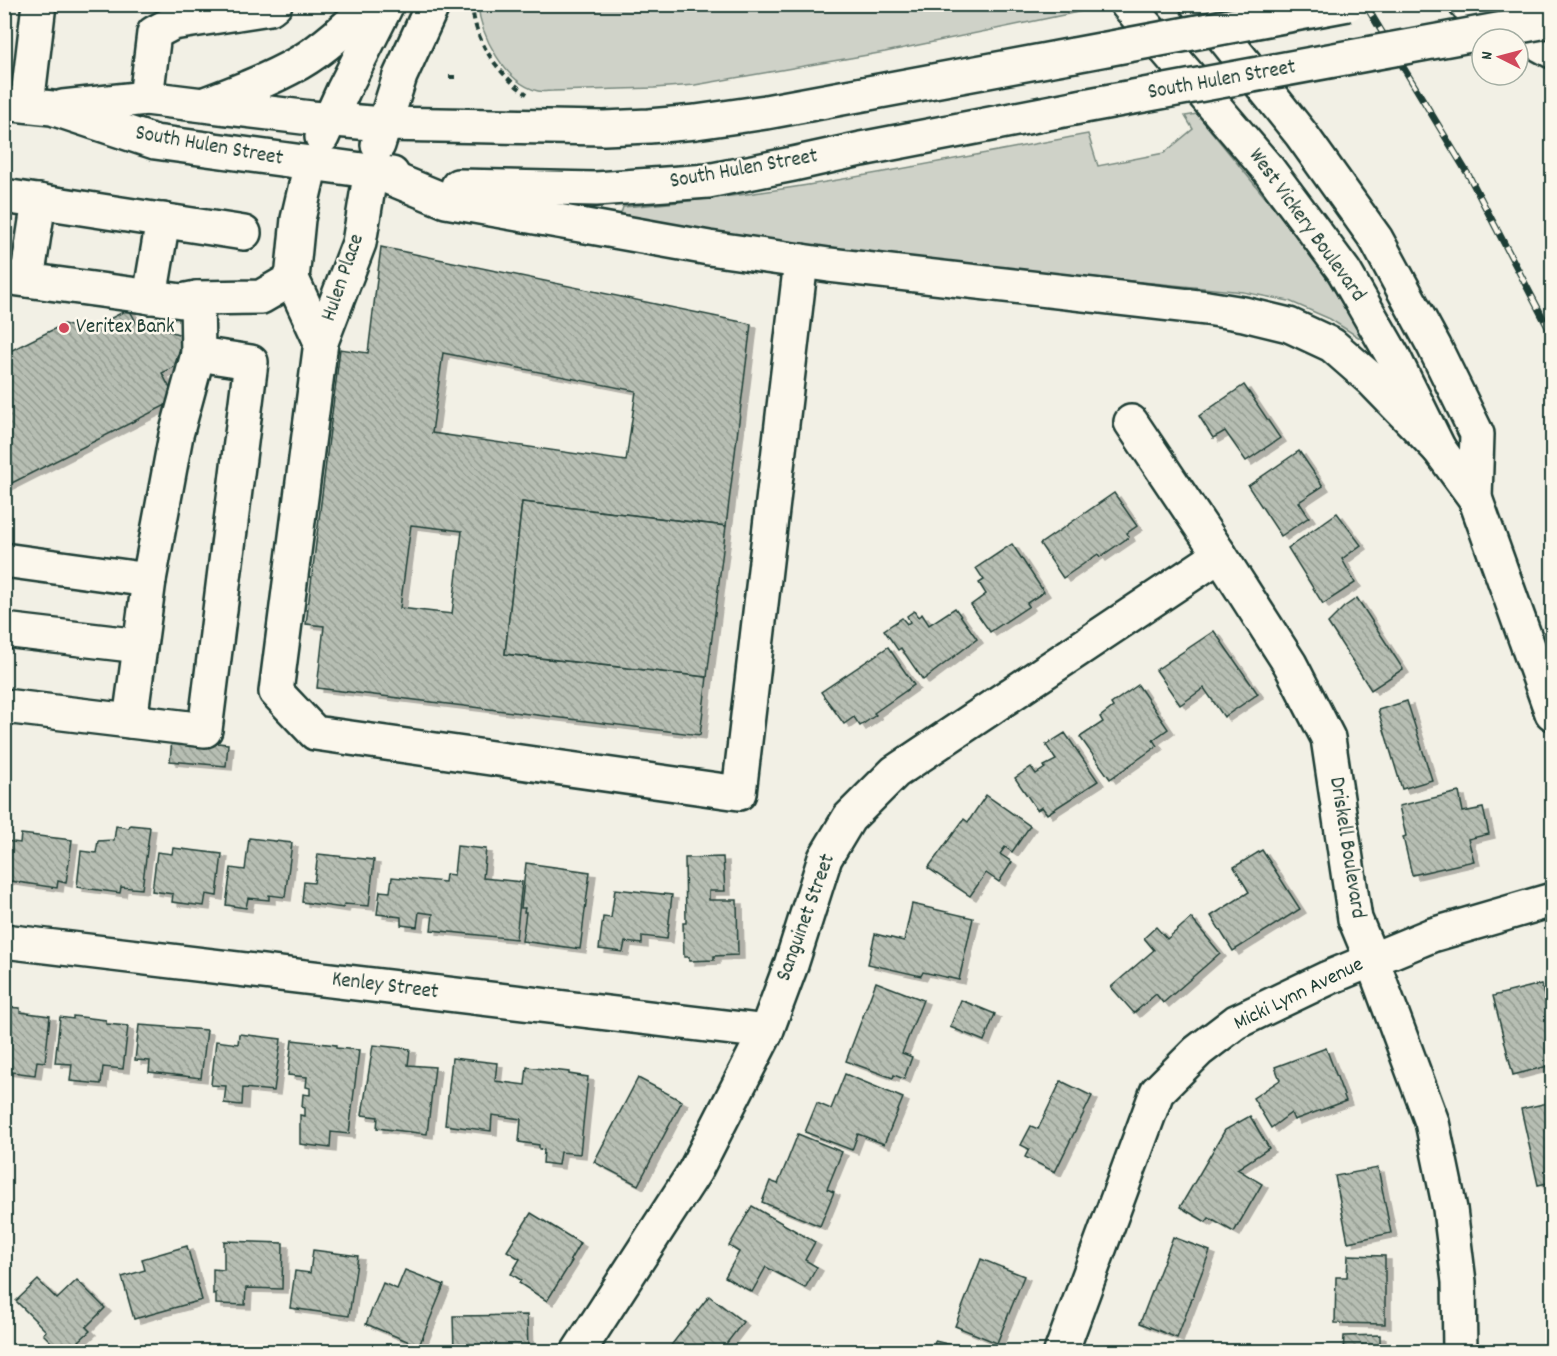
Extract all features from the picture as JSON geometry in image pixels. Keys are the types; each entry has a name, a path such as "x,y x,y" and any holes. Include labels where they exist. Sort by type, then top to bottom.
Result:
{"main road":[{"path":"28,105 39,4"},
{"path":"146,98 154,33 174,23 270,8 275,4"},
{"path":"204,105 302,62 371,4"},
{"path":"39,201 12,279 182,301 197,298 261,297 292,279 298,219 310,163 387,4"},
{"name":"Hulen Place","path":"321,342 359,243 371,170 383,124 400,76 433,4"},
{"name":"West Vickery Boulevard","path":"1127,4 1268,169 1344,271 1394,358 1439,449 1475,498 1552,713"},
{"name":"West Vickery Boulevard","path":"1197,4 1301,134 1376,239 1478,434 1475,498"},
{"name":"South Hulen Street","path":"28,105 146,98 329,120 383,124 604,128 696,122 766,112 1348,4"},
{"path":"1466,4 1552,51"},
{"name":"South Hulen Street","path":"28,105 155,142 371,170 455,186 596,189 708,181 861,148 1552,20"},
{"path":"371,170 447,201 710,248 801,261 1207,308 1289,325 1332,345 1372,380 1439,449"},
{"path":"4,196 244,233"},
{"path":"150,297 163,220"},
{"path":"321,342 276,692 315,733 739,793 801,261"},
{"name":"Hulen Place","path":"292,279 321,342"},
{"path":"130,721 149,579 176,435 198,354 197,298"},
{"path":"4,706 205,730 251,362 198,354"},
{"name":"Driskell Boulevard","path":"1131,422 1290,664 1328,738 1355,919 1432,1122 1450,1209 1459,1282 1460,1352"},
{"name":"Sanguinet Street","path":"578,1352 695,1171 766,1032 791,965 825,858 849,818 895,772 1220,555"},
{"path":"4,560 149,579"},
{"path":"4,630 140,646"},
{"name":"Micki Lynn Avenue","path":"1061,1352 1157,1092 1198,1052 1236,1022 1328,978 1432,935 1552,900"},
{"name":"Kenley Street","path":"4,941 766,1032"}],"path":[{"path":"472,4 478,34 488,54 515,86 532,98"}],"shaded area":[{"path":"478,4 1093,4 1097,8 885,52 695,85 538,91 515,78 496,56 484,30"},
{"path":"1197,114 1313,256 1366,342 1330,319 1289,301 1243,292 730,241 619,220 623,207 682,202 799,186 915,167 1088,134 1098,166 1164,153 1193,129 1185,116"}],"building":[{"path":"381,247 751,324 726,526 522,502 505,654 707,677 700,735 317,688 324,626 306,624 340,349 368,353","holes":["443,353 636,391 626,461 432,433","411,525 462,531 452,614 400,608"]},
{"path":"129,309 141,331 152,325 184,336 174,367 162,373 176,400 4,487 4,354 64,324 86,331"},
{"path":"1244,385 1280,438 1246,461 1225,431 1213,438 1199,416"},
{"path":"1299,451 1323,486 1299,502 1309,517 1281,536 1248,486"},
{"path":"1114,493 1137,526 1127,533 1129,537 1100,557 1098,554 1063,578 1040,544"},
{"path":"522,502 726,526 707,677 505,654"},
{"path":"1337,513 1361,545 1342,559 1355,583 1323,604 1288,548"},
{"path":"1012,544 1044,592 1027,603 1029,606 990,632 971,605 986,594 979,583 984,580 976,568"},
{"path":"1357,598 1403,669 1371,690 1328,623"},
{"path":"955,608 977,639 923,680 901,648 898,650 884,630 902,618 907,624 910,622 907,616 914,611 918,617 922,614 929,625"},
{"path":"1214,631 1258,694 1224,717 1204,688 1180,705 1156,670"},
{"path":"888,647 914,685 874,713 876,715 860,726 854,717 844,724 821,692"},
{"path":"1138,685 1168,729 1153,740 1157,746 1110,779 1080,737 1103,722 1100,717 1113,707 1111,704"},
{"path":"1407,701 1432,780 1402,789 1378,710"},
{"path":"1065,733 1098,781 1047,814 1042,807 1037,810 1015,778 1031,767 1036,774 1045,768 1044,766 1056,760 1046,745"},
{"path":"172,739 228,744 226,766 170,761"},
{"path":"1459,792 1463,812 1483,808 1489,834 1468,839 1474,861 1412,875 1403,837 1406,836 1399,806"},
{"path":"986,795 1030,826 1012,852 1005,847 1000,854 1012,862 999,882 986,873 970,896 928,868 964,819 968,822"},
{"path":"130,825 150,827 142,889 121,887 120,893 77,887 81,851 96,853 98,841 114,840 116,826 129,828"},
{"path":"21,834 72,840 66,883 58,881 57,888 4,880 6,841 20,843"},
{"path":"249,838 292,843 285,897 269,895 269,900 248,898 246,908 226,905 231,868 245,870"},
{"path":"457,846 486,849 483,878 522,882 516,939 431,930 433,914 419,912 417,927 401,925 401,917 377,914 380,891 390,892 392,877 445,882 446,874 454,875"},
{"path":"173,848 222,854 217,896 206,894 204,906 172,902 173,894 152,891 157,852 172,854"},
{"path":"1262,850 1300,909 1233,951 1211,916 1249,892 1234,867"},
{"path":"318,854 374,860 369,906 344,904 343,908 302,902 304,882 314,883"},
{"path":"723,857 725,891 709,891 709,900 737,900 738,955 714,956 714,960 689,961 689,957 684,957 685,858"},
{"path":"526,863 590,872 580,949 522,941 526,912 524,912 525,908 521,908"},
{"path":"615,889 672,895 667,939 642,936 642,944 625,942 623,952 599,949 603,917 611,918"},
{"path":"912,904 973,918 959,980 923,972 921,976 868,964 875,934 904,941"},
{"path":"1191,918 1220,953 1163,1003 1156,994 1134,1013 1111,987 1154,950 1144,938 1156,927 1167,939"},
{"path":"876,982 923,1000 902,1053 912,1057 904,1079 894,1075 893,1078 846,1061"},
{"path":"1541,984 1549,1013 1552,1012 1552,1065 1513,1075 1493,996"},
{"path":"961,1000 995,1014 984,1041 950,1027"},
{"path":"4,1007 20,1008 20,1012 50,1016 45,1062 37,1061 35,1075 4,1071"},
{"path":"73,1016 106,1020 106,1024 128,1026 123,1069 103,1067 101,1084 70,1081 72,1064 55,1063 60,1017 73,1019"},
{"path":"139,1025 207,1030 201,1078 149,1072 150,1061 135,1060"},
{"path":"239,1034 281,1039 274,1091 243,1088 242,1105 224,1103 226,1086 211,1085 216,1041 238,1044"},
{"path":"292,1040 359,1050 349,1134 331,1132 330,1148 300,1144 300,1115 305,1116 305,1108 302,1107 303,1094 310,1095 310,1088 306,1087 307,1077 288,1075"},
{"path":"373,1045 410,1049 408,1065 435,1067 427,1134 377,1128 378,1117 362,1115"},
{"path":"1326,1048 1346,1101 1294,1120 1291,1113 1271,1128 1253,1098 1280,1080 1275,1067"},
{"path":"452,1058 497,1063 495,1081 525,1085 527,1067 569,1072 569,1074 588,1077 580,1154 560,1152 558,1165 543,1163 544,1150 539,1149 539,1145 519,1142 521,1119 492,1115 491,1131 445,1125"},
{"path":"845,1074 903,1098 884,1144 858,1134 852,1150 805,1132 817,1103 831,1109"},
{"path":"638,1078 682,1101 638,1185 594,1162"},
{"path":"1061,1081 1092,1096 1055,1172 1025,1157 1029,1149 1021,1145 1031,1126 1038,1129"},
{"path":"1552,1102 1552,1182 1538,1185 1521,1109"},
{"path":"1250,1116 1269,1148 1237,1169 1262,1184 1234,1232 1209,1218 1206,1222 1180,1207 1225,1130"},
{"path":"798,1134 842,1152 827,1189 834,1192 820,1226 762,1202 770,1181 778,1184"},
{"path":"1378,1168 1391,1233 1348,1242 1335,1176"},
{"path":"752,1206 815,1242 805,1260 817,1267 805,1288 766,1267 752,1292 725,1277 739,1252 729,1246"},
{"path":"531,1213 580,1243 570,1260 572,1261 547,1301 519,1283 521,1280 511,1274 520,1259 507,1251"},
{"path":"1551,1234 1552,1313 1550,1313"},
{"path":"1173,1237 1210,1251 1177,1338 1140,1323"},
{"path":"224,1241 283,1243 282,1289 246,1288 245,1305 216,1304 216,1293 213,1294 213,1269 224,1270"},
{"path":"187,1246 202,1300 134,1319 122,1277 145,1270 142,1259"},
{"path":"313,1250 358,1256 349,1316 290,1308 295,1271 310,1273"},
{"path":"1348,1255 1385,1256 1385,1324 1335,1323 1336,1277 1347,1277"},
{"path":"981,1259 1024,1276 997,1343 955,1326"},
{"path":"405,1270 444,1285 419,1346 366,1324 383,1283 397,1289"},
{"path":"38,1280 57,1299 77,1280 105,1308 86,1327 90,1331 79,1341 90,1352 61,1352 43,1334 46,1331 16,1301"},
{"path":"709,1296 743,1322 720,1352 666,1352"},
{"path":"527,1315 528,1352 454,1352 453,1316"},
{"path":"1380,1335 1380,1352 1343,1352 1344,1336"},
{"path":"935,1341 980,1352 933,1352"}],"railway":[{"path":"1365,4 1469,176 1552,335"}],"place":[{"name":"Veritex Bank","path":"64,328"}]}
